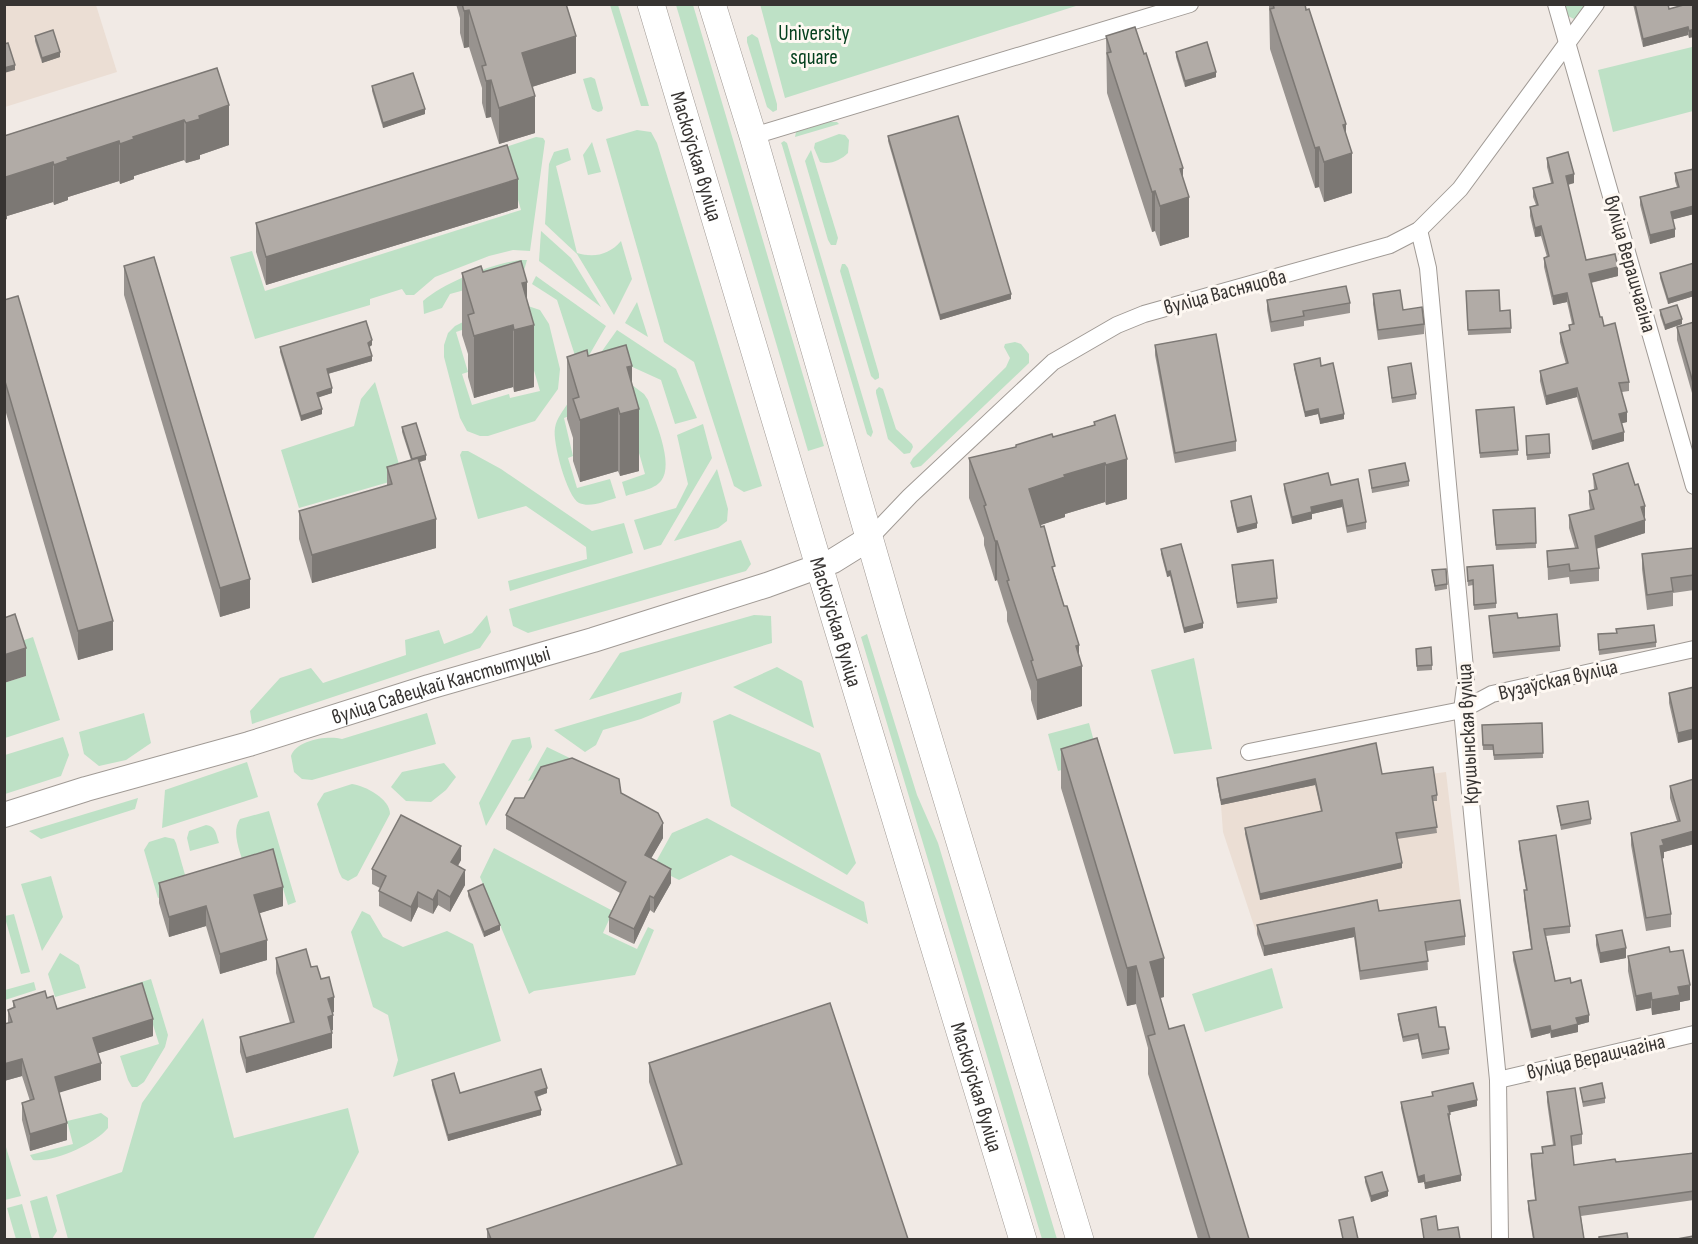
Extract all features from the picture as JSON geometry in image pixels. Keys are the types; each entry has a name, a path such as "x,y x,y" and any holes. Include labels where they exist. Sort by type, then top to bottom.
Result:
{"main road":[{"name":"Маскоўская вуліца","path":"651,4 1023,1239"},
{"path":"712,4 1080,1239"},
{"name":"вуліца Савецкай Канстытуцыі","path":"4,815 593,640 819,566 846,554 870,538"}],"street":[{"path":"753,136 1190,4"},
{"path":"1556,4 1566,44"},
{"name":"вуліца Васняцова","path":"870,538 910,496 1053,362 1117,325 1144,314 1390,245 1419,230 1460,189 1596,4"},
{"name":"вуліца Верашчагіна","path":"1566,44 1694,486"},
{"name":"Крушынская вуліца","path":"1419,230 1428,268 1466,679 1462,710 1498,1080 1500,1239"},
{"name":"Вузаўская вуліца","path":"1249,752 1462,710 1492,694 1694,649"},
{"name":"вуліца Верашчагіна","path":"1498,1080 1694,1034"}],"shaded area":[{"path":"5,5 96,5 117,72 5,107"},
{"path":"1446,772 1461,902 1390,914 1382,931 1264,956 1223,832 1217,784 1381,774 1408,777"}],"green space":[{"name":"University square","path":"760,4 1079,4 1079,5 785,98"},
{"path":"610,5 618,5 649,106 641,106"},
{"path":"676,5 693,5 824,446 808,451"},
{"path":"1564,5 1592,5 1576,20 1568,16"},
{"path":"752,34 758,38 777,104 777,110 773,112 767,107 747,42 747,37"},
{"path":"1692,47 1694,54 1693,111 1613,132 1598,70"},
{"path":"591,77 595,79 602,111 592,109 583,79"},
{"path":"829,122 839,124 795,137 796,132"},
{"path":"637,130 651,132 657,143 762,486 744,492 734,486 694,362 664,342 606,139"},
{"path":"839,134 845,135 849,140 848,153 835,161 820,162 814,148 815,143"},
{"path":"536,137 543,138 545,141 530,251 513,250 489,256 435,277 414,295 406,295 402,289 370,299 370,305 255,339 230,257 252,251 265,291 521,210 503,148"},
{"path":"784,141 787,143 873,432 871,437 867,434 781,143"},
{"path":"592,142 601,172 588,175 583,155"},
{"path":"568,148 571,160 556,166 577,253 601,254 621,241 632,279 614,315 577,254 545,224 549,164 554,152"},
{"path":"811,150 838,238 836,245 831,245 828,240 805,161"},
{"path":"541,231 571,258 601,307 539,261"},
{"path":"527,260 523,274 450,294 442,308 424,314 423,301 444,287 483,270"},
{"path":"842,264 848,268 879,374 879,378 875,380 871,376 840,271"},
{"path":"536,276 606,326 580,371 557,300 532,284"},
{"path":"637,302 648,337 625,323"},
{"path":"525,305 540,310 549,324 560,369 558,389 535,421 488,436 480,436 467,431 460,418 444,357 444,345 448,333 463,322 483,323 456,332 468,372 462,374 472,405 509,394 510,398 540,391 528,350"},
{"path":"617,330 676,369 697,418 675,424 661,380 617,360 590,368"},
{"path":"1015,342 1021,344 1029,354 1029,363 921,466 913,468 910,463 913,458 1006,367 1010,358 1004,347 1005,344"},
{"path":"375,382 403,478 299,508 281,450 354,426 361,399"},
{"path":"632,385 648,400 662,441 666,464 665,473 658,484 626,496 622,482 645,474 633,432"},
{"path":"879,387 883,389 896,429 912,444 910,453 904,454 888,439 876,393"},
{"path":"568,403 583,411 564,418 573,456 568,458 577,488 610,479 616,498 588,505 574,499 561,468 555,435 557,421"},
{"path":"703,424 712,458 661,545 644,550 634,520 676,508 688,484 677,435"},
{"path":"462,451 468,451 501,469 592,531 624,523 633,553 510,591 508,581 587,559 586,547 526,506 478,519 460,455"},
{"path":"717,469 728,509 727,521 718,528 674,541"},
{"path":"741,540 751,564 746,571 528,633 513,626 509,609"},
{"path":"487,615 491,632 480,648 252,724 250,711 280,678 311,668 323,683 406,655 405,640 439,630 444,644 472,633"},
{"path":"754,615 771,616 772,643 589,700 620,653"},
{"path":"867,634 917,795 938,843 1057,1239 1042,1239 861,637"},
{"path":"33,637 60,720 5,738 4,683 26,676 15,643"},
{"path":"1194,658 1212,749 1174,754 1151,670"},
{"path":"777,667 802,681 814,728 733,687"},
{"path":"682,692 680,703 641,719 603,730 596,745 585,752 554,730"},
{"path":"144,713 151,743 126,760 99,766 84,754 79,732"},
{"path":"427,713 436,744 312,780 302,779 294,772 291,756 299,746 321,738 342,739"},
{"path":"730,714 820,753 856,863 847,875 731,806 713,721"},
{"path":"1089,723 1099,760 1058,771 1048,734"},
{"path":"63,737 69,755 61,776 5,794 5,755"},
{"path":"530,737 532,747 486,826 479,803 512,740"},
{"path":"547,747 611,778 571,767 528,781"},
{"path":"247,762 258,797 162,828 165,790"},
{"path":"444,763 456,777 446,790 431,802 406,801 391,787 402,772"},
{"path":"352,784 364,787 382,798 390,814 357,876 348,881 342,878 339,872 317,804 324,793"},
{"path":"138,798 135,809 41,839 29,831"},
{"path":"269,811 296,902 288,905 275,862 246,871 236,838 240,819"},
{"path":"707,818 864,902 868,924 731,855 679,880 653,867 672,833"},
{"path":"206,825 214,829 219,843 190,851 187,838 189,831"},
{"path":"165,837 174,839 176,843 189,889 158,898 144,850 149,842"},
{"path":"494,848 613,911 603,933 637,949 648,927 654,930 635,975 534,991 529,994 480,877"},
{"path":"51,876 63,917 42,951 21,884"},
{"path":"362,911 370,915 383,937 403,947 447,931 473,944 501,1041 393,1077 398,1060 388,1015 373,1007 351,932"},
{"path":"14,914 30,972 21,974 5,918 5,916"},
{"path":"60,953 79,965 86,988 55,997 48,974"},
{"path":"1272,968 1283,1008 1205,1032 1192,994"},
{"path":"151,979 168,1035 165,1047 144,1082 137,1087 132,1087 120,1056 159,1044 144,996 60,1021 56,1009"},
{"path":"34,982 36,990 5,1000 5,990"},
{"path":"203,1018 234,1138 348,1108 359,1152 313,1239 68,1239 56,1195 122,1172 142,1103"},
{"path":"101,1113 108,1118 108,1128 94,1140 51,1159 33,1160 30,1155 73,1144 67,1121"},
{"path":"5,1144 21,1196 5,1200 4,1199"},
{"path":"47,1196 57,1231 52,1239 40,1239 30,1201"},
{"path":"22,1204 32,1239 16,1239 7,1208"}],"building":[{"path":"462,4 566,4 576,36 522,53 535,96 499,108 491,80 486,81 482,66 486,65 469,10 464,11"},
{"path":"1273,4 1305,4 1306,10 1309,9 1346,124 1343,125 1352,153 1324,162 1319,147 1315,148 1270,9 1274,8"},
{"path":"1635,4 1668,4 1669,9 1694,4 1694,29 1689,31 1688,27 1643,39"},
{"path":"1135,27 1144,54 1146,53 1183,168 1180,169 1189,197 1160,206 1155,191 1152,192 1107,53 1111,52 1106,36"},
{"path":"53,30 60,52 42,58 35,36"},
{"path":"1207,42 1216,72 1185,81 1176,52"},
{"path":"8,43 15,65 4,68 4,44"},
{"path":"217,68 229,105 199,116 200,119 186,123 184,120 133,137 134,139 120,144 119,141 67,158 68,160 54,165 53,162 6,177 7,179 4,180 4,136"},
{"path":"413,73 425,109 383,123 372,86"},
{"path":"958,116 1011,294 940,315 888,136"},
{"path":"507,145 518,179 266,257 256,223"},
{"path":"1568,152 1574,174 1566,176 1586,260 1615,254 1618,267 1589,274 1604,326 1615,323 1629,382 1619,383 1627,412 1619,414 1624,432 1592,441 1577,388 1546,396 1540,371 1568,363 1560,333 1570,330 1569,325 1574,324 1567,293 1553,296 1544,258 1549,256 1541,226 1535,228 1530,207 1538,205 1533,188 1553,183 1547,158"},
{"path":"1694,169 1694,206 1671,212 1675,229 1650,235 1640,197 1679,187 1675,173"},
{"path":"154,257 250,579 220,588 124,266"},
{"path":"521,261 527,282 522,283 534,325 514,330 513,325 474,336 468,315 474,313 462,273 481,266 483,272"},
{"path":"1694,263 1694,291 1668,299 1660,273"},
{"path":"1346,286 1350,303 1303,311 1304,316 1271,322 1267,300"},
{"path":"1400,290 1403,310 1422,307 1424,324 1378,330 1373,294"},
{"path":"1499,290 1500,311 1510,310 1511,328 1468,330 1466,291"},
{"path":"18,296 113,621 78,631 4,378 4,300"},
{"path":"1677,305 1682,319 1665,325 1660,310"},
{"path":"366,321 372,340 368,343 372,356 327,369 332,388 317,393 322,409 301,416 280,347"},
{"path":"1694,322 1694,386 1677,327"},
{"path":"1216,334 1236,441 1175,453 1155,345"},
{"path":"626,345 632,366 627,367 639,409 620,414 618,408 580,420 573,399 579,397 567,357 587,350 588,356"},
{"path":"1320,358 1321,366 1333,363 1344,414 1320,419 1318,409 1305,412 1294,364"},
{"path":"1411,363 1416,394 1392,398 1388,367"},
{"path":"1514,407 1518,450 1480,453 1476,410"},
{"path":"1115,415 1127,459 1064,475 1065,477 1029,489 1041,527 1044,526 1055,566 1052,567 1079,645 1076,646 1082,666 1037,680 1031,661 1033,660 1007,581 1009,580 969,458 1016,447 1016,445 1052,434 1053,437 1095,425 1094,422"},
{"path":"416,423 426,455 412,459 402,427"},
{"path":"1549,434 1550,453 1527,455 1526,436"},
{"path":"418,458 436,519 312,555 299,511 392,484 387,467"},
{"path":"1405,463 1409,481 1372,488 1369,470"},
{"path":"1628,463 1645,506 1641,507 1645,520 1595,536 1599,568 1570,571 1569,564 1548,567 1547,551 1578,548 1569,515 1594,509 1589,491 1597,489 1593,474"},
{"path":"1328,473 1331,485 1358,479 1366,522 1347,526 1342,500 1311,507 1312,512 1292,517 1284,484"},
{"path":"1251,496 1257,523 1237,528 1231,501"},
{"path":"1535,508 1536,543 1496,545 1493,510"},
{"path":"1181,544 1203,623 1184,628 1170,571 1167,572 1161,549"},
{"path":"1694,548 1694,575 1671,578 1673,591 1647,595 1642,554"},
{"path":"1273,560 1277,598 1237,603 1232,565"},
{"path":"1493,565 1496,603 1474,605 1473,580 1468,581 1467,567"},
{"path":"1446,569 1447,584 1435,586 1432,570"},
{"path":"1517,613 1518,618 1557,614 1560,646 1493,653 1489,616"},
{"path":"15,614 26,648 4,655 4,618"},
{"path":"1654,625 1656,642 1599,650 1598,634 1617,633 1616,629"},
{"path":"1431,647 1432,665 1417,666 1416,649"},
{"path":"1694,687 1694,729 1678,733 1669,693"},
{"path":"1542,723 1543,753 1494,755 1493,745 1483,745 1482,725"},
{"path":"1097,738 1164,958 1150,962 1169,1029 1184,1025 1249,1239 1210,1239 1148,1036 1155,1034 1136,966 1127,968 1061,749"},
{"path":"1376,743 1382,774 1433,767 1437,795 1432,796 1437,827 1396,833 1402,863 1260,894 1245,828 1322,811 1315,779 1221,800 1217,778"},
{"path":"572,758 619,779 621,793 658,813 663,823 645,855 671,869 654,898 650,896 634,929 609,917 626,882 506,815 515,798 524,798 541,767"},
{"path":"1694,779 1694,831 1662,840 1664,845 1660,846 1671,914 1646,918 1631,833 1680,821 1670,786"},
{"path":"1588,801 1591,819 1561,825 1557,806"},
{"path":"401,815 461,846 451,862 465,870 450,897 438,890 433,900 418,892 411,907 379,891 386,876 372,869"},
{"path":"1556,835 1570,926 1544,929 1555,981 1570,978 1571,983 1581,980 1589,1015 1576,1018 1578,1024 1551,1031 1550,1026 1531,1030 1513,952 1532,949 1524,890 1527,890 1519,841"},
{"path":"273,849 283,887 254,895 267,940 220,954 206,906 169,917 159,883"},
{"path":"483,884 500,925 484,932 468,891"},
{"path":"1377,900 1379,911 1460,900 1465,936 1425,942 1428,961 1360,971 1354,928 1264,946 1257,925"},
{"path":"1622,930 1626,948 1600,953 1596,935"},
{"path":"1669,947 1670,952 1683,950 1690,985 1678,987 1680,995 1652,1000 1651,993 1636,996 1628,956"},
{"path":"306,949 311,967 317,966 321,979 329,977 334,997 328,999 333,1015 328,1017 332,1033 246,1058 240,1037 294,1022 276,958"},
{"path":"142,983 153,1019 93,1038 101,1063 55,1077 67,1123 30,1134 22,1103 34,1099 22,1059 4,1064 4,1024 12,1022 8,1010 15,1007 13,1001 45,991 47,998 53,996 57,1009"},
{"path":"830,1003 908,1239 491,1239 487,1229 682,1164 649,1063"},
{"path":"1436,1007 1439,1027 1445,1027 1449,1049 1422,1054 1418,1034 1403,1037 1398,1014"},
{"path":"541,1069 547,1088 535,1092 541,1110 448,1135 432,1080 454,1073 460,1093"},
{"path":"1473,1083 1477,1100 1448,1106 1461,1175 1425,1183 1424,1175 1418,1177 1401,1102 1433,1096 1432,1092"},
{"path":"1602,1083 1605,1098 1583,1102 1580,1088"},
{"path":"1575,1088 1582,1134 1571,1136 1574,1165 1615,1159 1616,1162 1694,1153 1694,1191 1579,1207 1584,1239 1534,1239 1528,1201 1536,1200 1531,1154 1543,1153 1542,1147 1555,1145 1547,1092"},
{"path":"1382,1172 1388,1191 1371,1196 1365,1177"},
{"path":"1436,1216 1438,1230 1458,1227 1460,1239 1424,1239 1421,1219"},
{"path":"1353,1217 1358,1239 1343,1239 1339,1220"},
{"path":"1627,1233 1628,1239 1599,1239 1599,1237"},
{"path":"1694,1236 1694,1239 1677,1239"}]}
